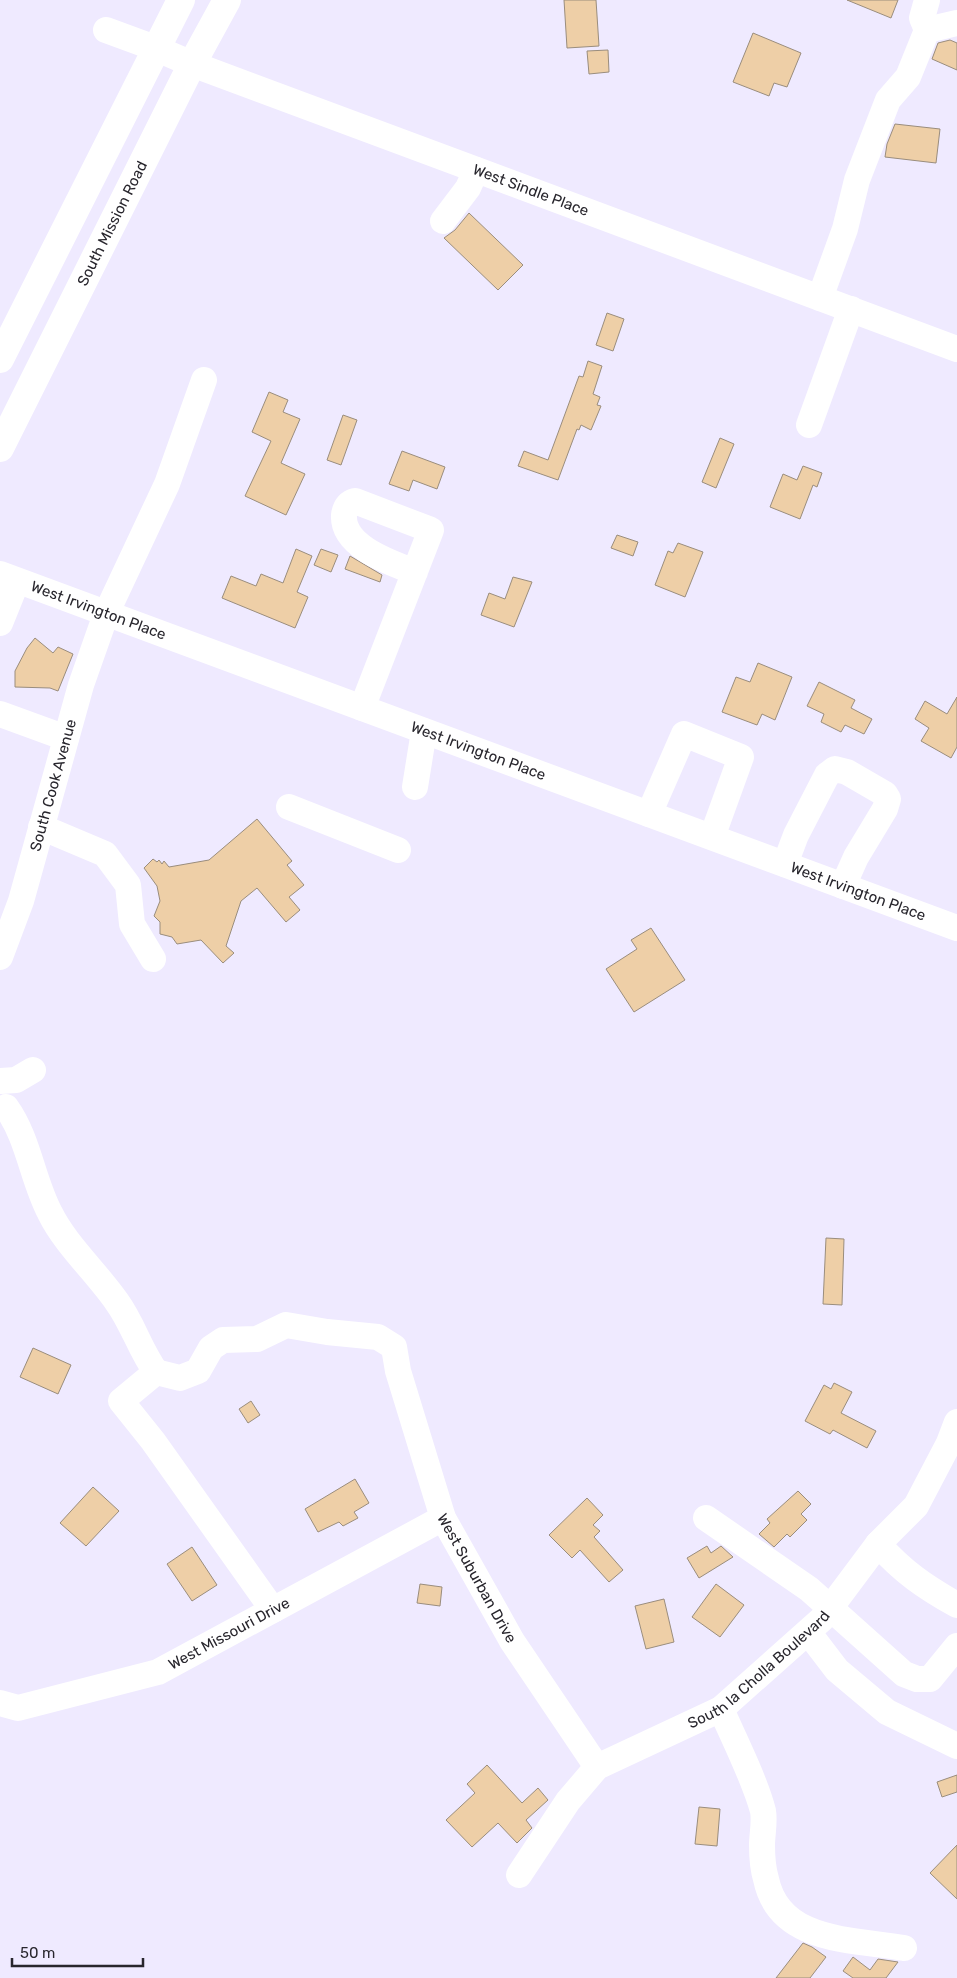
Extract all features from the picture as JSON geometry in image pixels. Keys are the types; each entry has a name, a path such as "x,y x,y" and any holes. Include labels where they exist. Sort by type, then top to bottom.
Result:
{"main road":[{"path":"0,359 155,48 181,0"},
{"name":"South Mission Road","path":"0,448 192,64 227,0"}],"street":[{"path":"820,298 845,229 857,180 888,100 908,77 927,30 922,18 927,0"},
{"path":"927,30 957,23"},
{"name":"West Sindle Place","path":"106,30 192,64 957,349"},
{"path":"443,221 468,188 476,170"},
{"path":"809,425 851,309"},
{"name":"South Cook Avenue","path":"0,957 21,901 81,685 106,614 167,484 204,380"},
{"path":"362,708 415,572"},
{"path":"0,623 8,577"},
{"name":"West Irvington Place","path":"8,577 957,928"},
{"path":"0,714 66,738"},
{"path":"414,787 424,731"},
{"path":"649,814 684,734 741,757 712,837"},
{"path":"785,864 796,835 827,775 835,769 847,772 885,794 888,799 886,809 856,857 843,886"},
{"path":"289,807 398,850"},
{"path":"41,827 105,854 128,885 132,924 153,959"},
{"path":"33,1070 16,1080 1,1095 18,1123 41,1194 50,1215 117,1302 136,1333 144,1355 156,1372 121,1401 153,1441 273,1610"},
{"name":"West Suburban Drive","path":"156,1372 180,1378 198,1371 211,1348 223,1340 257,1339 286,1325 326,1332 378,1337 386,1340 394,1347 398,1371 443,1518 512,1641 597,1767"},
{"name":"South la Cholla Boulevard","path":"519,1875 568,1801 597,1767 721,1709 822,1620 878,1544 916,1506 950,1443 957,1422"},
{"name":"West Missouri Drive","path":"0,1703 18,1708 158,1672 443,1518"},
{"path":"706,1518 809,1589 904,1674 917,1679 930,1680 957,1646"},
{"path":"878,1544 900,1569 957,1605"},
{"path":"808,1632 836,1670 887,1712 957,1746"},
{"path":"721,1709 763,1813 762,1847 766,1880 772,1898 782,1914 797,1926 813,1933 904,1948"}],"building":[{"path":"564,0 596,0 599,46 567,48"},
{"path":"847,0 898,0 891,18"},
{"path":"753,33 801,53 787,87 774,83 769,96 733,82"},
{"path":"950,40 957,43 957,70 932,59 938,43"},
{"path":"608,50 609,72 589,74 587,51"},
{"path":"895,124 940,129 936,163 885,157 887,144"},
{"path":"469,213 523,265 498,290 444,238 455,230"},
{"path":"607,313 624,319 613,351 596,345"},
{"path":"588,361 602,366 593,394 600,397 597,405 601,406 591,430 581,425 579,430 577,429 558,480 518,466 524,451 548,460 579,376 583,377"},
{"path":"269,392 288,400 283,412 300,419 281,463 305,474 286,515 245,496 271,441 252,432"},
{"path":"343,415 357,420 341,465 327,460"},
{"path":"720,438 734,444 716,488 702,482"},
{"path":"402,451 445,467 437,489 413,480 409,491 389,484"},
{"path":"803,466 822,473 817,487 813,485 800,519 770,507 783,474 797,480"},
{"path":"617,535 638,542 633,556 611,548"},
{"path":"678,543 703,552 685,597 655,585 668,551 673,553"},
{"path":"296,549 312,556 297,592 308,597 295,628 222,598 231,576 256,586 261,574 283,583"},
{"path":"321,549 338,555 331,572 314,565"},
{"path":"350,556 382,575 380,582 345,569"},
{"path":"513,577 532,582 514,627 481,615 489,593 505,599"},
{"path":"35,638 53,653 58,647 73,654 58,691 50,688 15,687 15,671 27,648"},
{"path":"758,663 792,677 775,720 762,714 757,725 722,712 736,677 750,682"},
{"path":"819,682 855,700 851,708 872,719 864,734 845,725 841,732 821,722 824,714 807,706"},
{"path":"957,697 957,747 951,758 921,741 929,728 915,719 925,701 947,714"},
{"path":"257,819 292,861 287,865 304,885 289,897 300,910 286,922 257,888 241,901 226,946 234,953 223,963 201,940 177,944 172,937 160,934 160,922 154,916 160,901 157,886 144,868 153,859 157,862 159,860 162,864 164,861 169,867 209,860"},
{"path":"651,928 685,980 634,1012 606,969 637,949 631,940"},
{"path":"826,1238 844,1239 842,1305 823,1304"},
{"path":"33,1348 71,1365 58,1394 20,1377"},
{"path":"834,1383 852,1392 841,1413 876,1431 867,1448 833,1430 830,1434 805,1421 824,1385 831,1389"},
{"path":"251,1401 260,1415 248,1423 239,1409"},
{"path":"355,1479 369,1503 354,1512 358,1518 343,1526 339,1522 318,1532 305,1509"},
{"path":"93,1487 119,1511 86,1546 60,1523"},
{"path":"798,1491 811,1504 801,1514 807,1520 790,1537 787,1534 774,1547 759,1534 770,1523 767,1519"},
{"path":"587,1498 603,1515 593,1525 600,1531 594,1537 623,1570 609,1582 580,1550 572,1558 549,1535"},
{"path":"707,1546 711,1553 721,1546 733,1557 699,1578 687,1558"},
{"path":"192,1547 217,1585 192,1601 167,1564"},
{"path":"420,1584 442,1587 440,1606 417,1603"},
{"path":"716,1584 744,1605 720,1637 692,1617"},
{"path":"664,1599 674,1642 646,1649 635,1606"},
{"path":"487,1765 522,1803 538,1788 548,1800 526,1820 532,1828 517,1843 498,1823 472,1847 446,1820 475,1793 467,1784"},
{"path":"957,1775 957,1792 942,1797 937,1782"},
{"path":"699,1807 720,1809 717,1846 695,1844"},
{"path":"957,1845 957,1899 930,1873"},
{"path":"803,1943 826,1957 810,1978 776,1978"},
{"path":"853,1957 870,1970 878,1959 898,1962 886,1978 853,1978 843,1971"}]}
